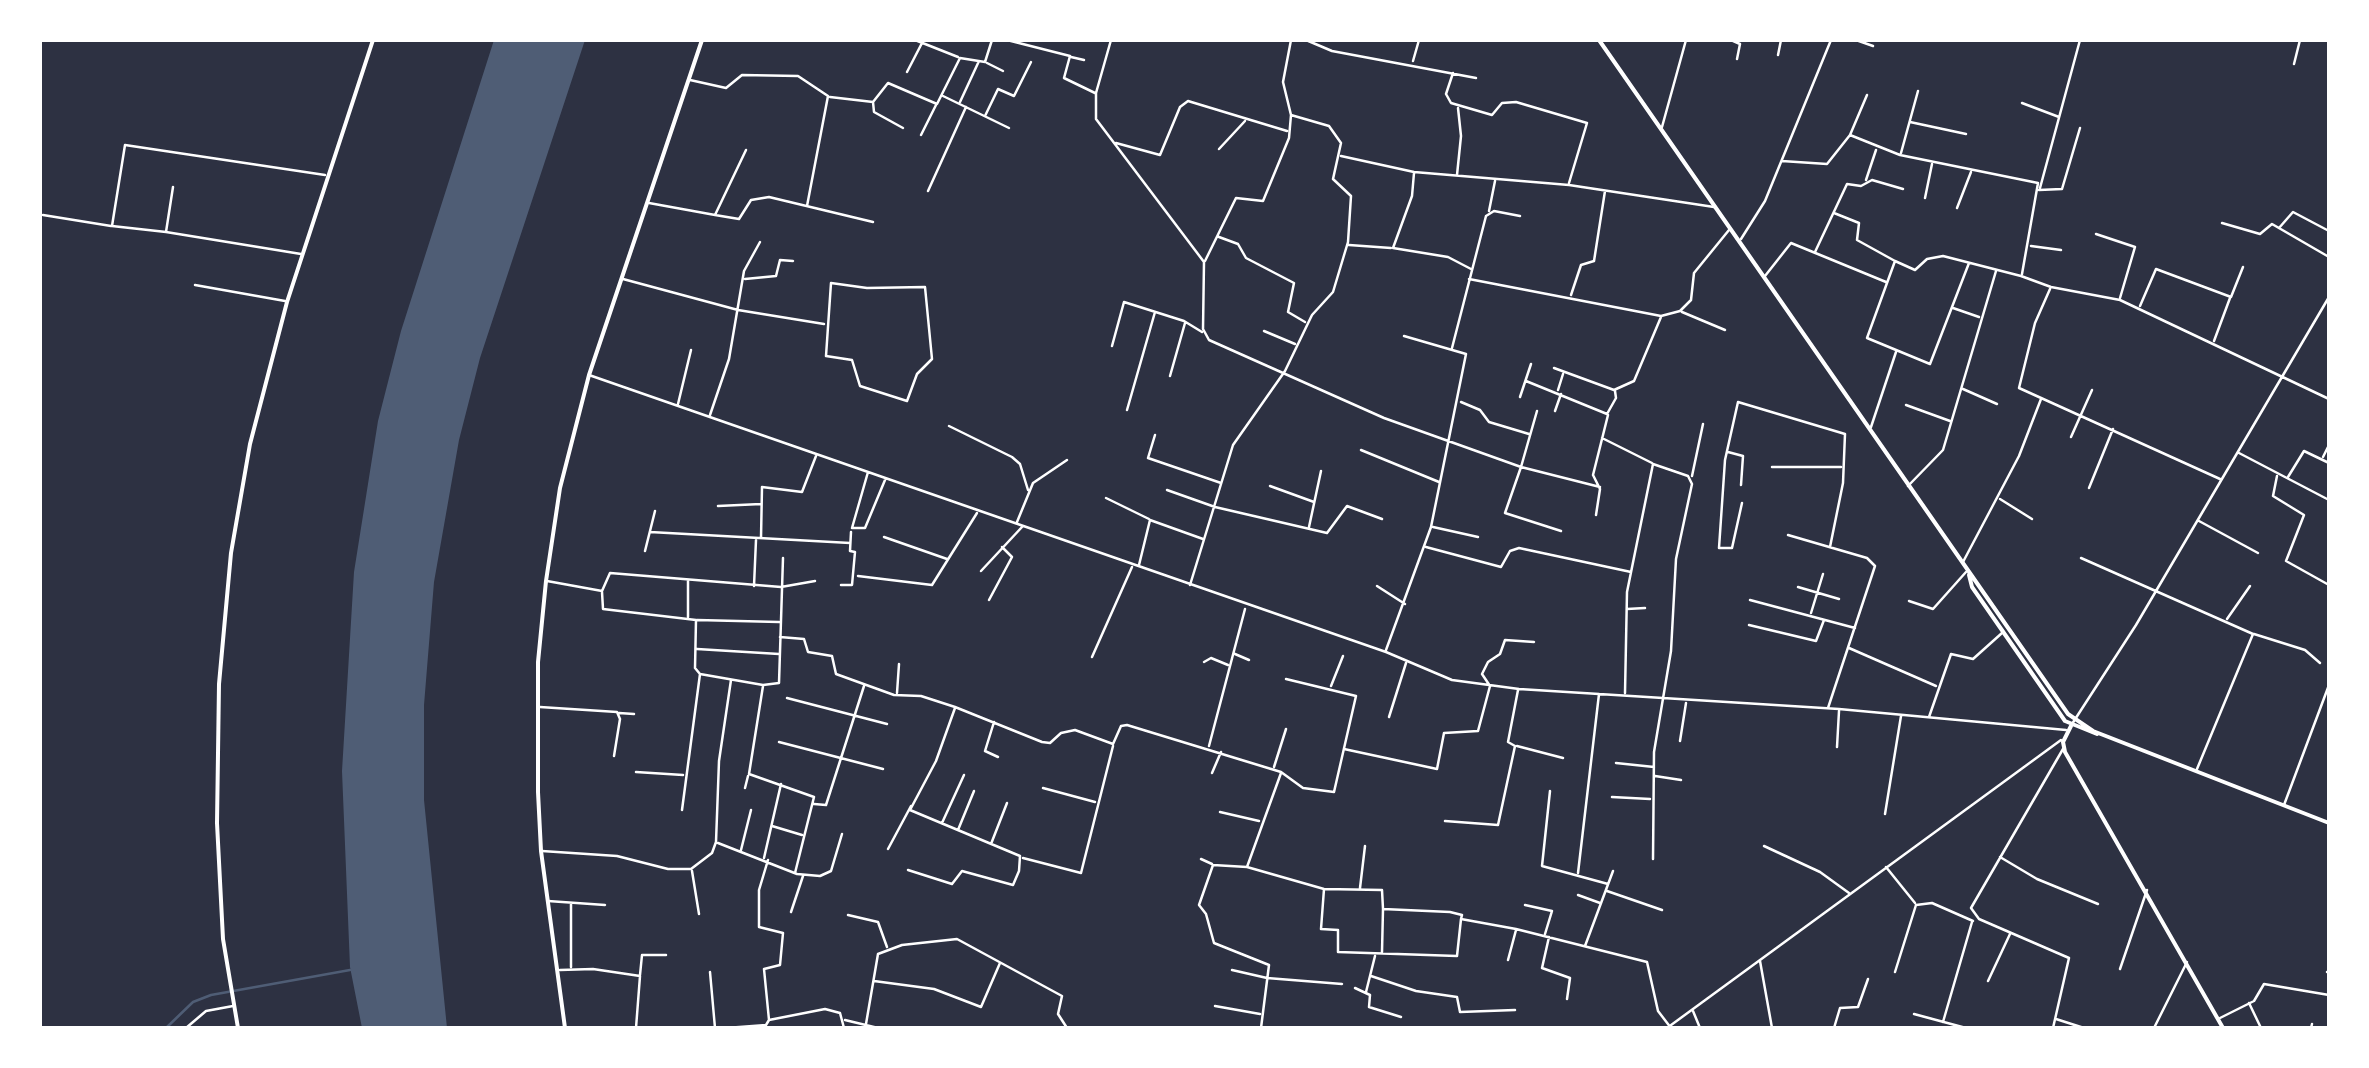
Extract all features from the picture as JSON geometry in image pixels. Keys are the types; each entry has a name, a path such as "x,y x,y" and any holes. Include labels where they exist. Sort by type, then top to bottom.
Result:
{"street":[{"path":"238,1028 228,978 217,805 224,624 245,468 300,254 373,40"},
{"path":"566,1028 540,851 536,707 546,581 560,488 589,375 702,40"},
{"path":"915,40 1003,71"},
{"path":"985,62 992,40"},
{"path":"1006,40 1084,60"},
{"path":"1111,40 1096,93 1096,118 1204,262"},
{"path":"1204,333 1204,262 1236,198 1263,202 1289,138 1291,115 1283,82 1291,40"},
{"path":"1306,40 1332,51 1476,78"},
{"path":"1412,63 1419,40"},
{"path":"1598,40 1871,427 1963,562 1972,587 2069,728"},
{"path":"1662,128 1686,40"},
{"path":"1732,40 1740,44 1737,59"},
{"path":"1778,55 1781,40"},
{"path":"1740,241 1765,202 1832,40"},
{"path":"1856,40 1873,46"},
{"path":"2021,276 2080,40"},
{"path":"2294,64 2300,40"},
{"path":"908,72 922,43"},
{"path":"1070,56 1064,78 1096,93"},
{"path":"921,135 960,58"},
{"path":"959,104 979,60"},
{"path":"985,116 998,89 1014,96 1031,62"},
{"path":"1453,72 1447,100 1458,105 1492,115 1502,104 1516,102 1586,122 1569,185"},
{"path":"688,80 726,88 742,75 798,76 828,96 873,102"},
{"path":"903,128 874,112 873,102 888,83 936,104"},
{"path":"1900,155 1918,91"},
{"path":"941,95 1009,128"},
{"path":"807,206 828,96"},
{"path":"1781,161 1826,164 1850,136 1867,96"},
{"path":"1114,144 1160,155 1180,107 1188,101 1287,132"},
{"path":"2022,104 2060,117"},
{"path":"1456,176 1461,136 1458,105"},
{"path":"928,191 966,107"},
{"path":"1190,586 1242,429 1286,371 1307,323 1333,292 1348,244 1351,196 1333,179 1342,146 1335,132 1291,115"},
{"path":"1219,150 1245,120"},
{"path":"1910,122 1966,134"},
{"path":"1850,136 1900,155 2032,180 2040,189 2062,189 2080,128"},
{"path":"112,226 125,145 324,175"},
{"path":"1866,182 1877,148"},
{"path":"715,216 746,150"},
{"path":"1339,156 1414,172 1569,185 1715,207"},
{"path":"1925,198 1933,163"},
{"path":"1957,208 1972,170"},
{"path":"1392,248 1412,196 1414,172"},
{"path":"1452,350 1495,181"},
{"path":"1814,254 1846,184 1866,182 1903,189"},
{"path":"166,232 174,187"},
{"path":"1571,296 1580,266 1594,260 1606,190"},
{"path":"649,204 739,219 747,204 759,197 873,222"},
{"path":"1832,212 1859,223 1857,240 1915,270 1934,256 2021,276 2051,288 2120,300 2182,331 2214,341 2329,399"},
{"path":"2279,228 2293,212 2329,232"},
{"path":"1489,213 1520,216"},
{"path":"43,215 300,254"},
{"path":"2222,223 2260,234 2272,224 2329,257"},
{"path":"1470,279 1514,291 1571,296 1661,316 1680,311 1693,296 1694,273 1730,228"},
{"path":"2096,234 2134,247 2120,300"},
{"path":"1219,237 1238,244 1246,258 1294,283 1288,312 1307,323"},
{"path":"710,416 729,359 744,279 760,242"},
{"path":"1348,244 1448,257 1472,270"},
{"path":"1764,276 1788,244 1888,282"},
{"path":"2029,246 2061,250"},
{"path":"744,279 776,276 780,260 793,262"},
{"path":"1895,261 1866,334 1930,364 1969,263"},
{"path":"2214,341 2243,267"},
{"path":"2139,308 2156,269 2230,297"},
{"path":"1908,486 1940,456 1997,270"},
{"path":"623,278 738,310 825,324"},
{"path":"831,283 867,288 922,286 930,310 931,362 918,372 907,400 860,386 852,360 826,356 825,324 831,283"},
{"path":"195,285 286,302"},
{"path":"2051,288 2035,323 2017,385 2222,480"},
{"path":"2224,1028 2064,748 2064,738 2156,591 2329,297"},
{"path":"1112,346 1124,302 1186,322 1222,347 1286,371 1364,410 1521,467 1600,487"},
{"path":"1952,308 1980,318"},
{"path":"1680,311 1724,330"},
{"path":"1127,410 1155,312"},
{"path":"1554,368 1614,390 1638,378 1661,316"},
{"path":"1170,376 1186,322"},
{"path":"1264,331 1296,345"},
{"path":"1386,652 1432,526 1460,401 1466,354 1404,336"},
{"path":"678,406 691,350"},
{"path":"1871,427 1896,351"},
{"path":"1520,397 1530,364"},
{"path":"1554,411 1563,374"},
{"path":"589,375 1386,652 1452,680 1519,689 1839,709 2106,733"},
{"path":"1526,380 1608,414"},
{"path":"1963,388 1998,404"},
{"path":"1596,515 1600,487 1592,475 1616,398 1614,390"},
{"path":"2070,438 2084,415 2092,390"},
{"path":"1963,562 1998,498 2042,398"},
{"path":"1460,401 1480,410 1489,422 1530,435"},
{"path":"1742,503 1732,548 1719,548 1726,452 1732,419 1741,402 1845,434 1844,467 1830,546"},
{"path":"1906,405 1952,421"},
{"path":"1537,412 1505,513 1561,531"},
{"path":"1652,859 1654,768 1665,698 1676,559 1703,424"},
{"path":"949,426 1012,456 1020,464 1028,490"},
{"path":"2088,488 2114,427"},
{"path":"1154,434 1148,458 1222,483"},
{"path":"1602,438 1691,479"},
{"path":"2322,459 2329,445"},
{"path":"1361,450 1440,482"},
{"path":"2288,477 2304,451 2329,463"},
{"path":"1726,452 1742,456 1742,485"},
{"path":"2238,452 2329,500"},
{"path":"754,586 764,486 804,491 816,454"},
{"path":"1016,524 1028,490 1038,478 1067,460"},
{"path":"1625,695 1624,609 1653,464"},
{"path":"1772,467 1844,467"},
{"path":"1308,528 1322,471"},
{"path":"868,472 852,528 865,528 886,479"},
{"path":"2278,476 2273,496 2304,515 2286,560 2329,585"},
{"path":"1270,486 1315,502"},
{"path":"1167,490 1215,506 1330,532 1347,506 1382,520"},
{"path":"1106,498 1204,540"},
{"path":"1998,498 2032,520"},
{"path":"718,506 761,504"},
{"path":"645,551 655,511"},
{"path":"858,576 928,585 978,512"},
{"path":"1139,566 1150,520"},
{"path":"2198,520 2258,553"},
{"path":"981,571 1023,526"},
{"path":"1432,526 1478,537"},
{"path":"650,532 850,543"},
{"path":"842,584 852,586 855,552 850,551 850,532"},
{"path":"1788,535 1867,558 1875,566 1827,709"},
{"path":"884,537 948,560"},
{"path":"990,600 1012,557 1002,547"},
{"path":"1425,547 1501,567 1516,548 1631,572"},
{"path":"695,620 694,668 700,674 763,685 778,683 783,558"},
{"path":"2082,558 2252,634 2305,650 2320,662"},
{"path":"1092,656 1133,564"},
{"path":"1909,601 1935,608 1967,571"},
{"path":"1967,571 2075,720 2329,823"},
{"path":"781,622 695,620 603,609 604,577 610,573 782,587 815,581"},
{"path":"1811,615 1823,574"},
{"path":"688,580 688,618"},
{"path":"546,581 602,591"},
{"path":"1377,586 1406,605"},
{"path":"2226,620 2250,586"},
{"path":"1798,587 1838,599"},
{"path":"1750,600 1856,628"},
{"path":"1208,747 1246,606"},
{"path":"1208,747 1246,606"},
{"path":"1624,609 1645,608"},
{"path":"1749,624 1816,640 1824,619"},
{"path":"1929,717 1952,654 1975,659 1985,644 2004,632"},
{"path":"2196,770 2252,634"},
{"path":"780,637 804,639 808,652 832,656 836,674 897,695 956,707 1042,742 1050,743 1061,732 1075,730 1113,744"},
{"path":"1343,749 1436,770 1444,733 1478,731 1490,686 1482,674 1488,662 1500,654 1505,640 1534,642"},
{"path":"696,648 779,654"},
{"path":"1849,648 1938,687"},
{"path":"1234,653 1249,660"},
{"path":"1331,688 1342,656"},
{"path":"1204,662 1213,658 1230,666"},
{"path":"1389,717 1406,662"},
{"path":"897,695 898,664"},
{"path":"682,810 700,674"},
{"path":"912,805 910,810 1022,858 1081,873 1113,744 1123,724 1221,750 1281,772 1303,788 1334,792 1356,696 1286,679"},
{"path":"540,851 599,854 668,869 692,870 712,853 716,842 719,761 732,680"},
{"path":"813,803 826,805 864,684"},
{"path":"744,788 763,685"},
{"path":"2284,804 2329,685"},
{"path":"1519,689 1508,742 1562,758"},
{"path":"1578,874 1600,693"},
{"path":"787,698 887,724"},
{"path":"1680,740 1686,700"},
{"path":"536,707 634,714"},
{"path":"888,849 936,761 956,707"},
{"path":"1838,747 1839,709"},
{"path":"614,756 617,712"},
{"path":"1885,814 1901,714"},
{"path":"994,721 985,751 998,757"},
{"path":"1274,769 1286,730"},
{"path":"1462,919 1516,928 1650,964 1658,1011 1669,1028 2064,738"},
{"path":"780,742 883,768"},
{"path":"1445,821 1498,826 1515,746"},
{"path":"1944,1022 1973,918 1973,899 2064,748"},
{"path":"1212,773 1221,750"},
{"path":"1616,763 1654,768"},
{"path":"636,772 685,775"},
{"path":"1247,867 1281,772"},
{"path":"749,774 813,796 795,873"},
{"path":"942,825 964,775"},
{"path":"1654,776 1680,780"},
{"path":"769,1020 764,969 780,965 783,933 759,927 758,901 781,783"},
{"path":"1043,788 1097,803"},
{"path":"1550,790 1542,864 1608,884"},
{"path":"958,831 974,791"},
{"path":"1612,797 1653,800"},
{"path":"990,845 1007,803"},
{"path":"740,851 751,810"},
{"path":"1220,812 1260,822"},
{"path":"772,826 803,836"},
{"path":"716,842 803,876 828,874 842,834"},
{"path":"1360,890 1365,846"},
{"path":"1764,846 1820,872 1850,893"},
{"path":"1999,856 2038,880 2098,904"},
{"path":"908,870 952,884 962,871 1013,885 1022,858"},
{"path":"1201,859 1213,865 1247,867 1324,889 1382,890 1382,954"},
{"path":"1213,865 1198,905 1206,914 1211,938 1218,946 1267,962 1261,1028"},
{"path":"1885,866 1916,904"},
{"path":"692,870 699,914"},
{"path":"1584,948 1614,870"},
{"path":"790,912 803,876"},
{"path":"1324,889 1321,929 1338,930 1338,952 1458,956 1462,914 1383,909"},
{"path":"2120,969 2147,890"},
{"path":"1606,891 1662,910"},
{"path":"1578,895 1602,903"},
{"path":"547,901 605,905"},
{"path":"1916,904 1927,901 2069,958 2053,1028"},
{"path":"570,904 570,968"},
{"path":"1895,972 1916,904"},
{"path":"1525,905 1552,911 1542,968 1570,978 1566,999"},
{"path":"848,915 878,922 887,948"},
{"path":"1508,960 1516,928"},
{"path":"1988,980 2010,933"},
{"path":"866,1024 878,954 887,948 958,939 1062,996 1058,1014 1067,1028"},
{"path":"636,1028 642,955 666,955"},
{"path":"1376,955 1366,992 1369,1007 1402,1017"},
{"path":"1760,958 1772,1028"},
{"path":"874,980 934,989 981,1007 986,1006 1001,962"},
{"path":"2154,1028 2188,962"},
{"path":"558,970 640,976"},
{"path":"1232,970 1267,978 1342,984"},
{"path":"710,972 715,1028"},
{"path":"1371,976 1416,991 1457,998 1460,1012 1516,1010"},
{"path":"1842,1028 1834,1027 1840,1008 1858,1007 1868,979"},
{"path":"2219,1018 2249,1003 2266,984 2329,994"},
{"path":"1355,988 1366,992"},
{"path":"186,1028 206,1012 233,1003"},
{"path":"2249,1003 2261,1028"},
{"path":"1215,1006 1262,1014"},
{"path":"726,1028 758,1027 769,1020 826,1009 845,1020 878,1028"},
{"path":"1692,1009 1700,1028"},
{"path":"1914,1014 1966,1028"},
{"path":"2055,1019 2084,1028"},
{"path":"844,1028 845,1020"}],"water":[{"path":"494,40 585,40 480,358 459,440 434,582 424,705 424,800 447,1028 362,1028 350,967 342,771 354,572 378,421 401,331"}],"waterway":[{"path":"166,1028 193,1002 211,995 350,970"}]}
